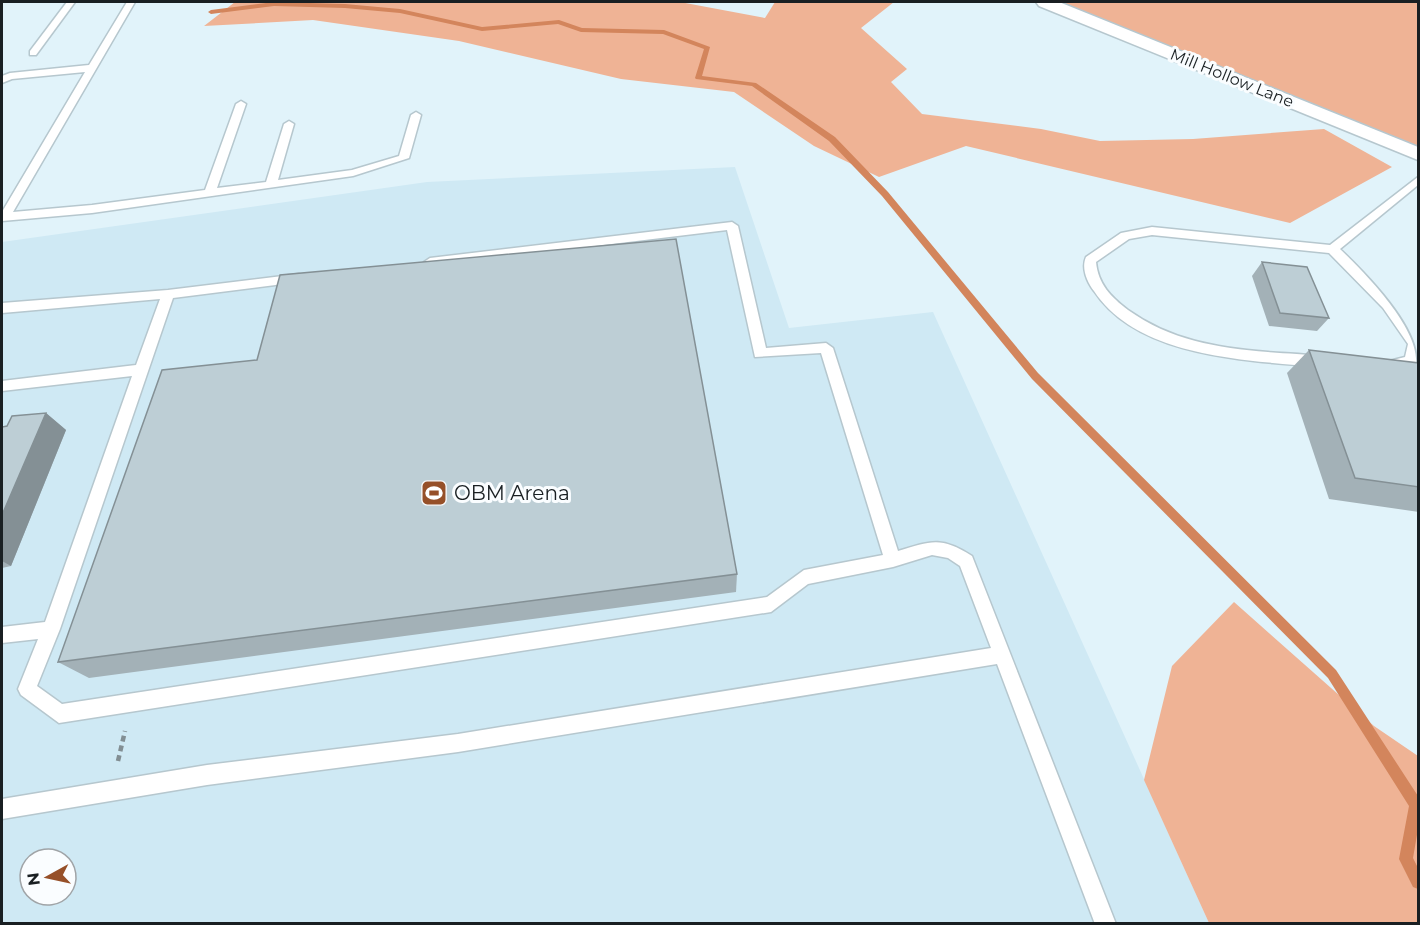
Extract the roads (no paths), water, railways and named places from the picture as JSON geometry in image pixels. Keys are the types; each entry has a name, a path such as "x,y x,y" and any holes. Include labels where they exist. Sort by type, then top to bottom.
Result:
{"street":[{"name":"Mill Hollow Lane","path":"1045,2 1419,154"}],"lane":[{"path":"33,53 71,2"},
{"path":"3,216 131,2"},
{"path":"2,80 10,76 92,68"},
{"path":"210,193 241,104"},
{"path":"3,216 92,209 353,172 404,158 416,115"},
{"path":"271,184 289,124"},
{"path":"1332,249 1419,180"},
{"path":"415,264 732,226 760,353 826,348 893,560"},
{"path":"1334,364 1193,348 1160,338 1128,319 1102,295 1090,275 1090,260 1125,236 1152,231 1332,249 1401,318 1415,344 1411,360 1392,367 1369,367"},
{"path":"2,308 168,294 309,277"},
{"path":"168,294 51,629 27,689 59,714 771,604 804,577 893,560 932,548 952,552 966,561 1106,924"},
{"path":"2,386 141,370"},
{"path":"2,635 51,629"},
{"path":"2,809 207,775 458,743 1002,654"}],"waterway":[{"path":"211,12 274,4 345,6 400,11 482,29 559,22 581,30 664,32 708,48 698,78 754,84 832,139 885,194 1035,376 1332,674 1416,805 1406,859 1418,882"}],"place":[{"name":"OBM Arena","path":"434,493"}]}
